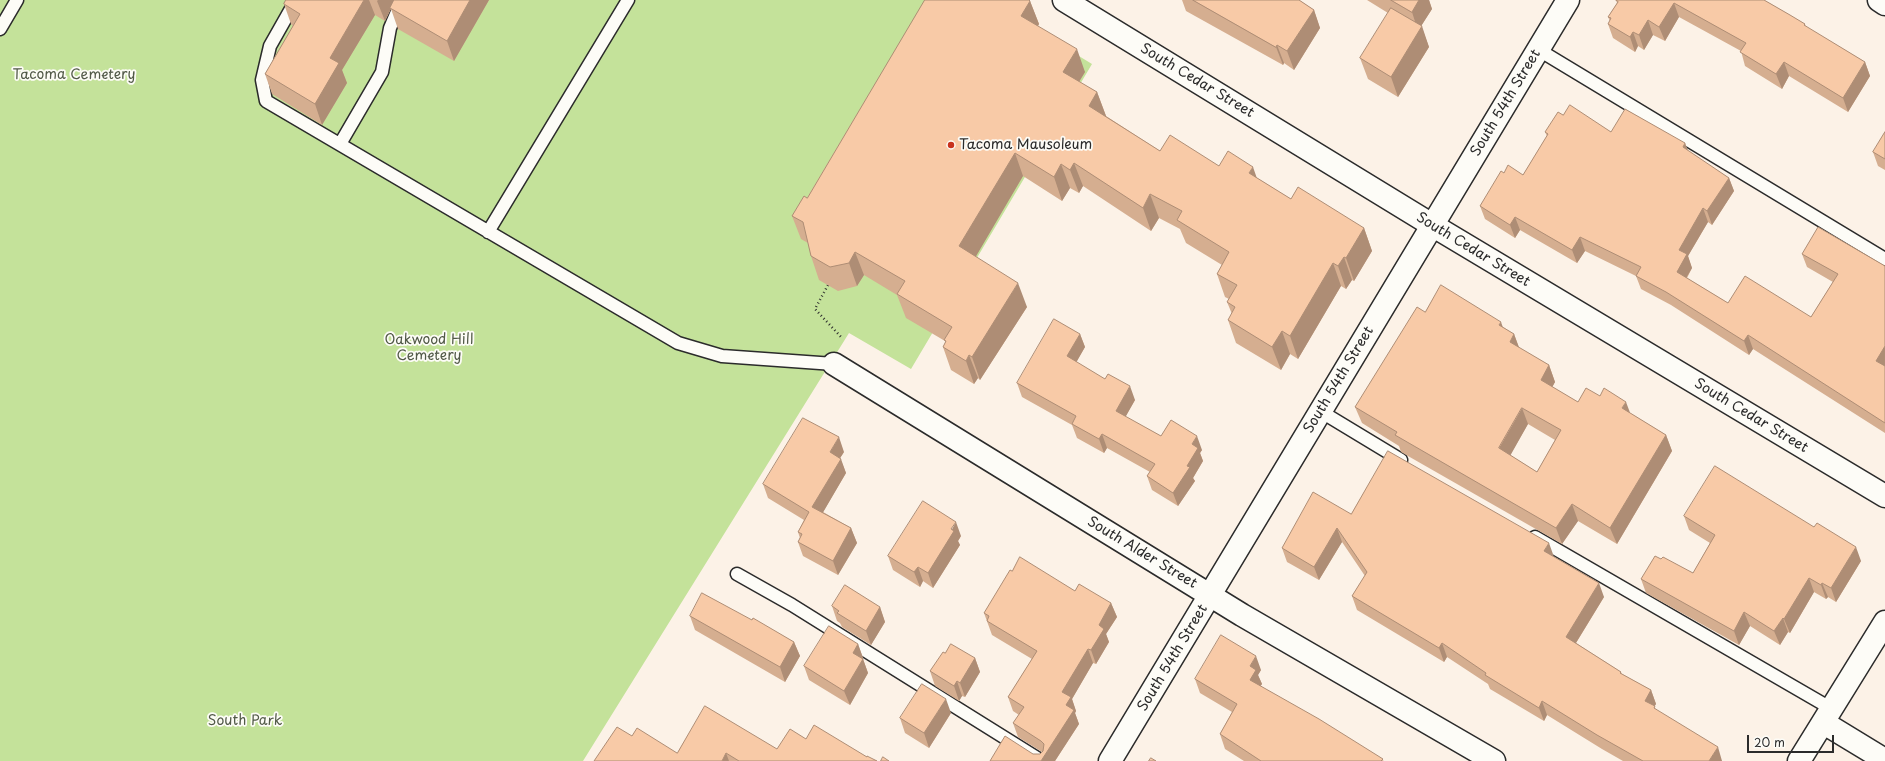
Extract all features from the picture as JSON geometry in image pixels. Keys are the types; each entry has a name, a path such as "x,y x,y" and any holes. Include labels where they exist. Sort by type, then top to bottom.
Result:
{"street":[{"name":"South Cedar Street","path":"1064,0 1432,225 1885,496"},
{"name":"South 54th Street","path":"1110,761 1568,0"},
{"path":"1879,0 1885,4"},
{"name":"South Alder Street","path":"834,364 1211,595 1494,761"},
{"path":"1799,761 1885,622"},
{"path":"1828,716 1885,760"}],"lane":[{"path":"0,29 17,0"},
{"path":"296,0 270,46 262,80 266,102 678,343 722,356 834,364"},
{"path":"340,144 382,72 390,28 402,0"},
{"path":"488,232 628,0"},
{"path":"1539,50 1885,259"},
{"path":"1320,411 1414,468"},
{"path":"1525,532 1828,716"},
{"path":"737,574 792,605 1042,761"}],"path":[{"path":"828,285 815,309 844,340"}],"green space":[{"name":"Oakwood Hill Cemetery","path":"0,0 987,0 1092,64 911,369 849,333 583,761 0,761"}],"building":[{"path":"286,0 364,0 330,58 339,63 315,104 265,74 300,14 284,4"},
{"path":"394,0 470,0 447,41 390,8"},
{"path":"925,0 1029,0 1030,1 1021,16 1077,49 1063,72 1097,92 1089,106 1160,151 1170,135 1219,166 1228,151 1253,167 1249,173 1291,199 1298,187 1364,228 1346,258 1344,257 1338,266 1333,263 1290,336 1282,331 1272,347 1228,320 1235,307 1227,302 1237,285 1217,274 1229,252 1177,220 1182,211 1150,194 1143,208 1074,163 1070,170 1061,164 1054,177 1015,153 959,246 1018,283 972,357 969,355 966,361 943,347 946,341 944,340 952,327 897,294 905,281 855,252 849,263 830,267 811,256 803,222 792,216 804,196 807,198"},
{"path":"1193,0 1299,0 1314,10 1287,51 1277,45 1276,47"},
{"path":"1391,0 1419,0 1412,12"},
{"path":"1616,0 1764,0 1865,62 1843,98 1784,62 1776,74 1740,52 1746,43 1674,3 1659,27 1648,20 1639,35 1633,32 1630,37 1608,24 1611,18 1608,17 1618,2"},
{"path":"1391,8 1422,26 1391,77 1360,58"},
{"path":"1570,105 1611,132 1625,109 1685,143 1683,147 1729,178 1707,211 1703,208 1679,250 1687,254 1677,272 1728,303 1745,276 1811,317 1838,274 1802,254 1818,227 1885,266 1885,346 1876,361 1885,366 1885,423 1748,335 1744,341 1666,292 1636,276 1641,267 1580,237 1572,250 1515,217 1510,225 1480,206 1501,171 1504,173 1508,165 1523,175 1548,134 1545,132 1558,112 1563,115"},
{"path":"1885,132 1885,159 1873,152"},
{"path":"1441,285 1501,322 1499,325 1514,334 1510,342 1549,365 1541,380 1578,402 1586,388 1600,396 1604,388 1626,402 1622,408 1666,435 1610,528 1572,504 1556,528 1395,435 1397,432 1355,407 1417,307 1425,312","holes":["1522,408 1561,430 1537,472 1499,448"]},
{"path":"1054,319 1080,334 1067,356 1105,379 1108,374 1130,386 1116,411 1161,436 1171,420 1197,436 1192,444 1198,448 1187,466 1190,467 1173,493 1147,476 1155,464 1102,434 1099,439 1072,424 1076,416 1017,383"},
{"path":"803,418 839,437 830,452 841,459 812,507 851,528 833,561 798,542 802,534 798,532 809,512 763,484"},
{"path":"1388,451 1549,543 1544,551 1599,583 1566,637 1621,672 1620,673 1651,690 1645,701 1718,747 1709,761 1643,761 1542,701 1539,708 1485,675 1486,673 1442,643 1439,648 1352,596 1367,572 1337,528 1314,567 1282,548 1313,492 1351,514"},
{"path":"1715,466 1814,527 1817,523 1856,547 1831,588 1822,583 1821,585 1809,578 1784,619 1783,618 1774,631 1744,612 1734,631 1641,579 1655,556 1661,559 1663,557 1693,573 1715,535 1684,516"},
{"path":"923,501 956,522 951,529 954,531 928,573 918,567 914,572 888,556"},
{"path":"1020,557 1075,591 1079,584 1111,603 1099,625 1104,629 1091,650 1088,649 1062,692 1071,697 1066,705 1074,710 1041,761 990,761 1005,736 1033,754 1040,754 1043,751 1044,744 1041,741 1013,723 1024,707 1008,697 1037,651 987,621 989,616 984,613 1010,570 1012,571"},
{"path":"845,585 880,607 866,631 837,613 839,611 832,606"},
{"path":"702,593 752,620 753,618 794,642 780,667 690,616"},
{"path":"829,626 858,644 853,653 863,659 844,691 804,666"},
{"path":"1221,635 1256,656 1250,666 1256,670 1250,680 1319,719 1383,759 1381,761 1261,761 1220,734 1237,704 1195,679"},
{"path":"951,644 975,658 960,683 957,681 954,686 930,671 943,652 945,653"},
{"path":"922,684 946,699 924,733 900,718"},
{"path":"705,706 777,749 790,729 806,739 814,725 867,757 877,761 739,761 726,753 722,761 594,761 617,727 632,736 637,728 677,753"},
{"path":"883,757 889,761 881,761"},
{"path":"1151,758 1156,761 1149,761"}],"place":[{"name":"Tacoma Mausoleum","path":"951,145"}],"park label":[{"name":"Tacoma Cemetery","path":"74,75"},
{"name":"South Park","path":"245,721"}]}
